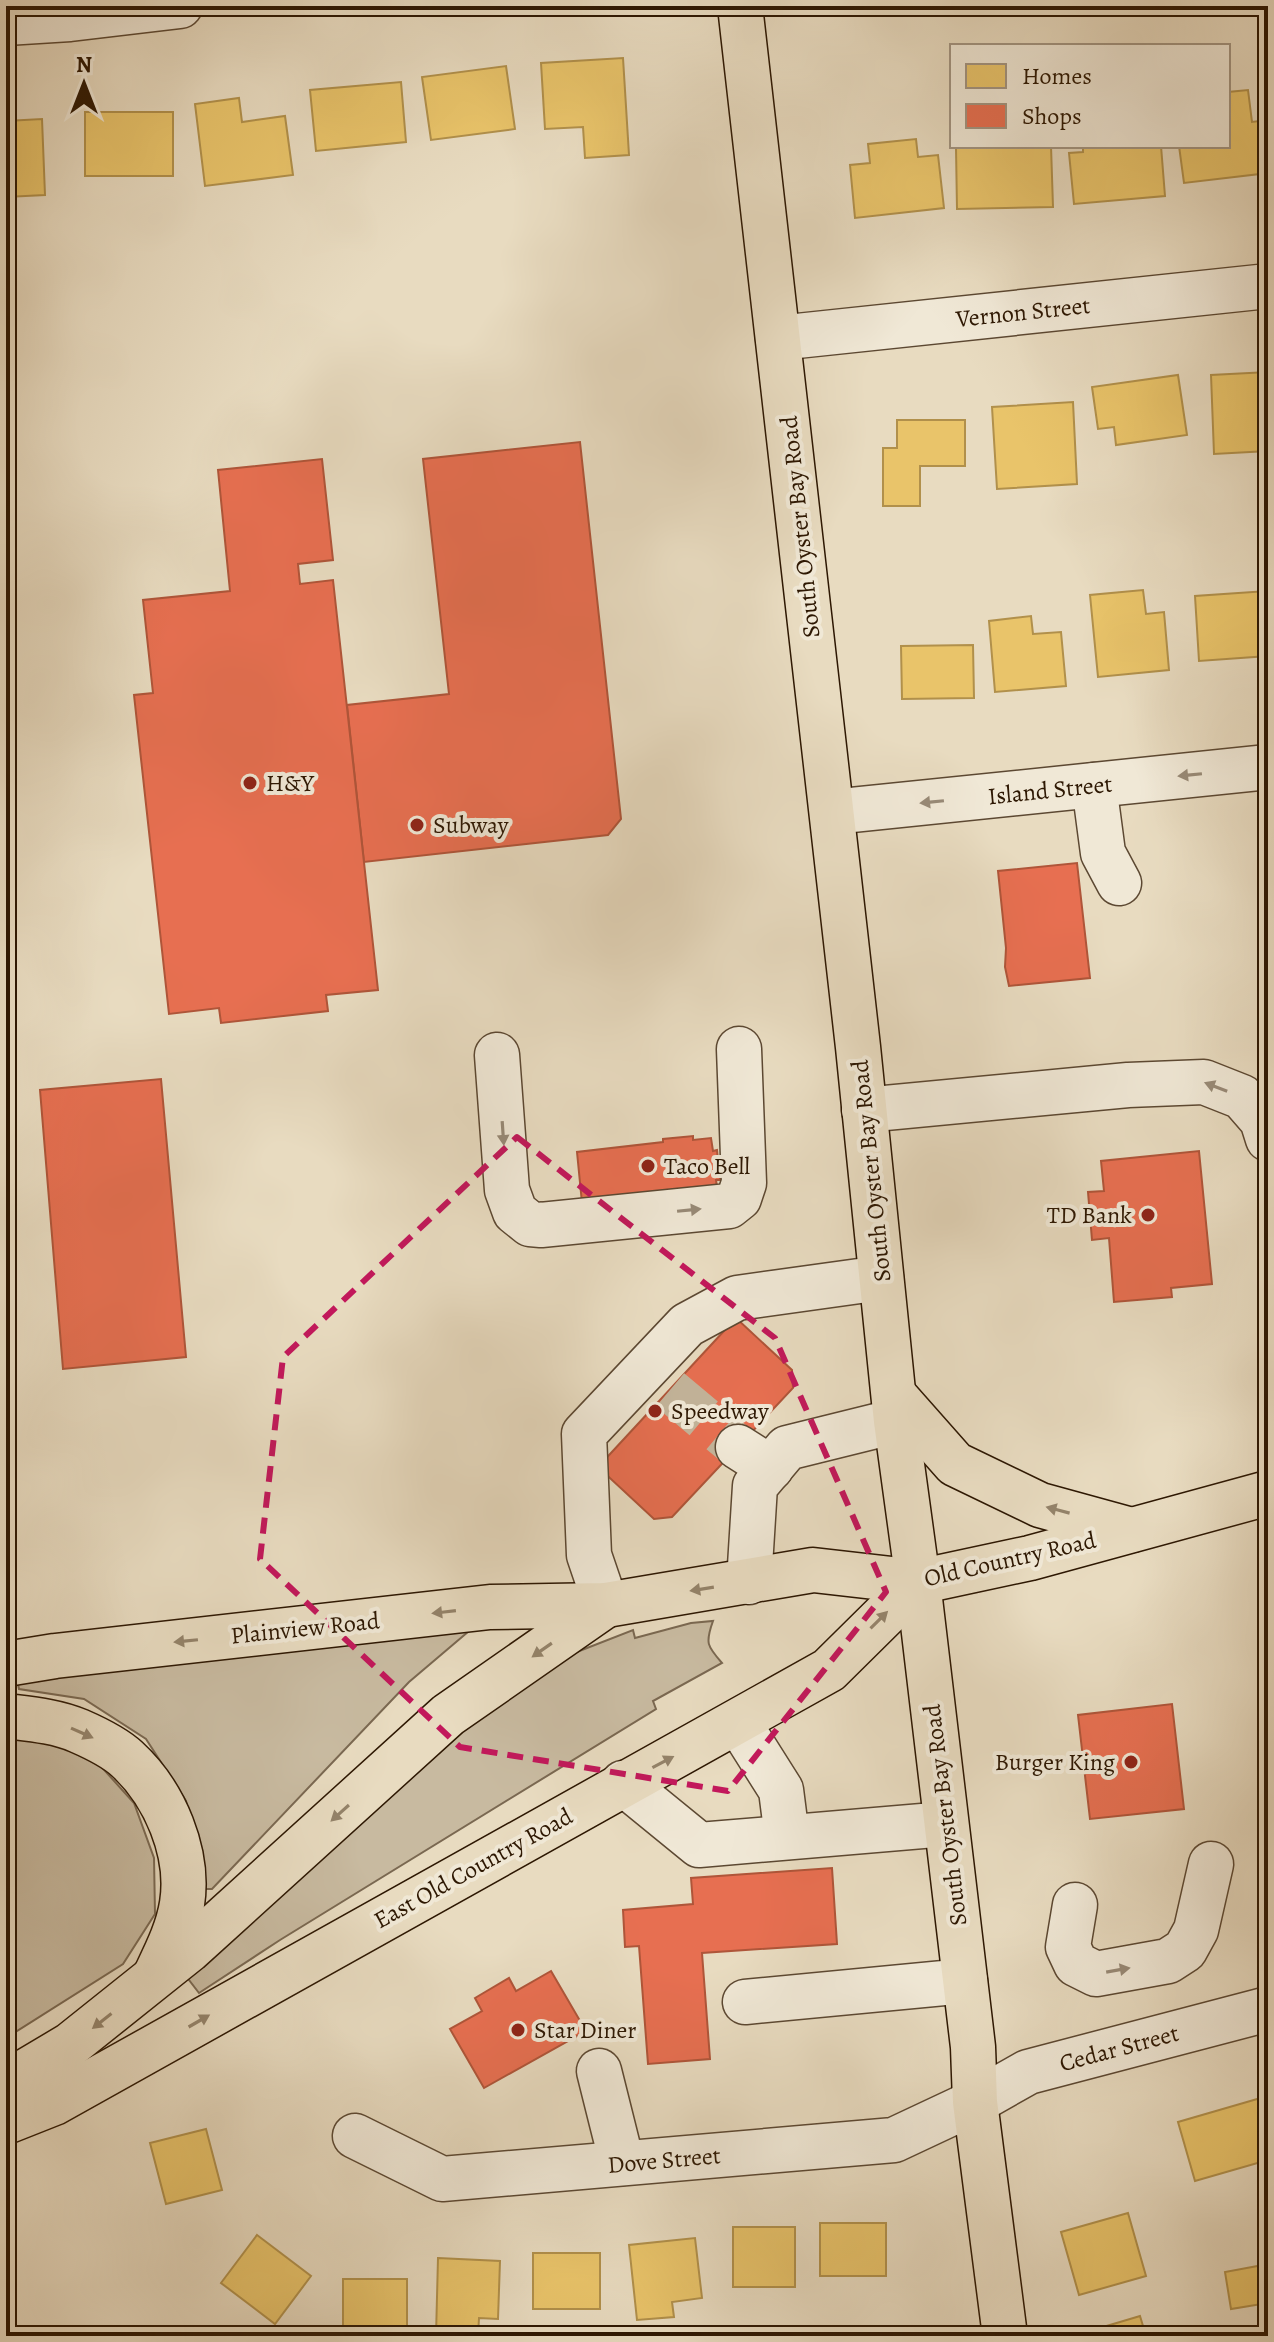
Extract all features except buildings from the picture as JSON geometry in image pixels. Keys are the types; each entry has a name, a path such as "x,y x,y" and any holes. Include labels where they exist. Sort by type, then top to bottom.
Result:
{"main road":[{"name":"South Oyster Bay Road","path":"740,6 832,812 895,1408 1005,2336"},
{"path":"895,1408 955,1464 1040,1505 1133,1530"},
{"name":"Old Country Road","path":"606,1605 813,1570 918,1582 1030,1558 1268,1493"},
{"name":"East Old Country Road","path":"6,2122 54,2103 829,1670 918,1582"},
{"path":"6,2083 70,2045 189,1950 448,1715 606,1605"},
{"name":"Plainview Road","path":"6,1664 490,1607 606,1605"},
{"path":"6,1716 50,1722 77,1730 104,1744 126,1759 148,1784 164,1810 177,1838 183,1876 182,1903 174,1934 153,1979"}],"street":[{"path":"6,23 180,6"},
{"name":"Vernon Street","path":"778,338 1268,286"},
{"name":"Island Street","path":"832,812 1268,767"},
{"path":"1094,785 1103,853 1119,883"},
{"path":"497,1055 507,1190 515,1212 530,1224 541,1225 729,1206 739,1198 744,1183 739,1049"},
{"path":"864,1110 1128,1085 1204,1082 1242,1097 1262,1120 1268,1139"},
{"path":"606,1605 589,1555 584,1434 656,1381 687,1325 737,1298 881,1278"},
{"path":"749,1582 754,1457 895,1408"},
{"path":"738,1722 781,1790 787,1837"},
{"path":"623,1783 699,1845 946,1824"},
{"path":"1075,1905 1068,1947 1076,1964 1096,1974 1168,1961 1185,1950 1196,1930 1211,1864"},
{"path":"745,2002 965,1981"},
{"name":"Cedar Street","path":"975,2102 1028,2072 1268,2009"},
{"path":"599,2071 622,2163"},
{"name":"Dove Street","path":"355,2136 442,2179 894,2140 975,2102"}],"highlighted area":[{"path":"517,1137 775,1338 886,1592 728,1791 460,1747 260,1559 283,1357"}],"shaded area":[{"path":"482,1620 409,1682 212,1889 205,1889 186,1801 146,1739 84,1699 19,1689 16,1675"},
{"path":"713,1621 709,1644 722,1663 653,1701 656,1709 199,1993 186,1976 420,1753 564,1657 633,1630 635,1638 691,1623"},
{"path":"50,1737 97,1762 134,1803 154,1858 155,1914 123,1964 6,2038 6,1741"}],"tunnel":[{"path":"670,1390 738,1447"}],"place":[{"name":"H&Y","path":"250,783"},
{"name":"Subway","path":"417,825"},
{"name":"Taco Bell","path":"648,1166"},
{"name":"TD Bank","path":"1148,1215"},
{"name":"Speedway","path":"655,1411"},
{"name":"Burger King","path":"1131,1762"},
{"name":"Star Diner","path":"518,2030"}]}
